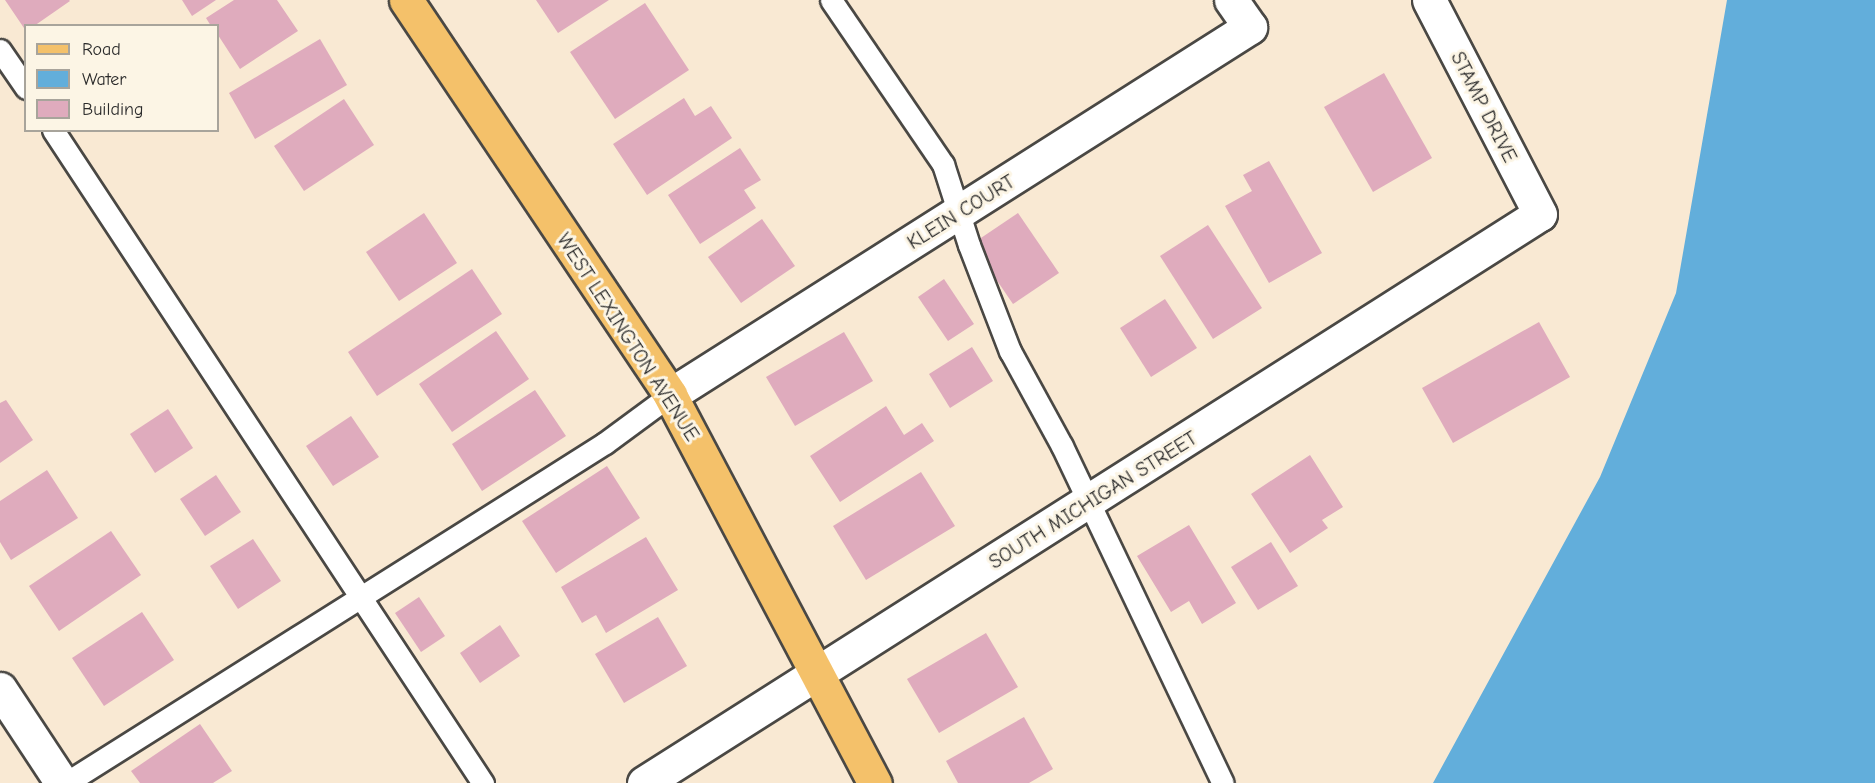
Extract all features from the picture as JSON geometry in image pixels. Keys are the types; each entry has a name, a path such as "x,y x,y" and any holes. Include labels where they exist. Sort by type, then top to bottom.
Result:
{"main road":[{"name":"WEST LEXINGTON AVENUE","path":"406,0 670,395 735,514 816,676 875,783"}],"street":[{"name":"KLEIN COURT","path":"670,395 959,214 1250,27 1231,0"},
{"name":"STAMP DRIVE","path":"1429,0 1540,214"},
{"name":"SOUTH MICHIGAN STREET","path":"644,783 1089,504 1540,214"},
{"path":"0,689 64,783"}],"lane":[{"path":"831,0 944,164 959,214 1010,351 1089,504 1223,783"},
{"path":"0,50 24,85"},
{"path":"54,132 483,783"},
{"path":"64,783 605,443 670,395"}],"water":[{"path":"1727,0 1875,0 1875,783 1433,783 1600,477 1676,293"}],"building":[{"path":"5,0 70,1 37,24 24,24 24,28"},
{"path":"182,0 216,0 192,16"},
{"path":"234,0 277,0 298,31 240,69 219,37 219,24 210,24 206,18"},
{"path":"536,0 609,0 558,33"},
{"path":"645,3 689,70 615,119 570,52"},
{"path":"320,39 347,85 255,139 229,93"},
{"path":"1384,73 1432,158 1373,192 1324,107"},
{"path":"684,98 695,116 711,106 732,138 647,195 613,144"},
{"path":"344,99 374,145 304,191 274,146"},
{"path":"740,148 761,180 744,190 756,208 700,244 668,195"},
{"path":"1269,161 1322,253 1269,283 1225,206 1252,191 1243,175"},
{"path":"424,213 457,263 399,301 366,252"},
{"path":"1018,213 1059,273 1013,304 972,244"},
{"path":"762,219 795,266 741,303 708,257"},
{"path":"1208,225 1262,308 1213,339 1160,256"},
{"path":"472,269 502,314 377,396 348,352"},
{"path":"944,279 974,324 948,341 918,297"},
{"path":"1165,299 1197,348 1151,377 1120,328"},
{"path":"1539,322 1570,377 1453,443 1422,388"},
{"path":"496,331 529,379 452,432 419,384"},
{"path":"844,332 873,381 795,426 766,377"},
{"path":"972,347 993,381 950,408 929,374"},
{"path":"535,390 566,436 482,491 452,444"},
{"path":"6,400 33,440 0,463 0,403"},
{"path":"886,406 904,435 922,423 934,441 840,502 810,456"},
{"path":"168,409 193,448 155,473 130,434"},
{"path":"351,416 379,457 333,486 306,446"},
{"path":"1310,455 1343,507 1322,520 1328,528 1290,553 1251,494"},
{"path":"607,466 640,518 556,573 522,521"},
{"path":"47,470 78,518 11,560 0,542 0,501"},
{"path":"921,472 955,526 866,580 833,526"},
{"path":"216,475 241,512 205,536 180,499"},
{"path":"1189,525 1236,603 1202,624 1189,601 1171,612 1137,556"},
{"path":"111,531 141,575 59,631 29,586"},
{"path":"646,537 678,590 606,633 596,615 582,623 561,587"},
{"path":"253,539 281,581 238,609 210,566"},
{"path":"1271,542 1298,586 1258,610 1231,567"},
{"path":"419,597 445,636 421,652 395,613"},
{"path":"142,612 174,660 104,706 72,658"},
{"path":"658,617 687,666 624,703 595,654"},
{"path":"500,625 520,656 480,683 460,653"},
{"path":"986,633 1018,687 939,733 907,679"},
{"path":"1024,717 1053,769 1029,783 958,783 946,761"},
{"path":"200,724 232,771 213,783 140,783 131,771"}]}
